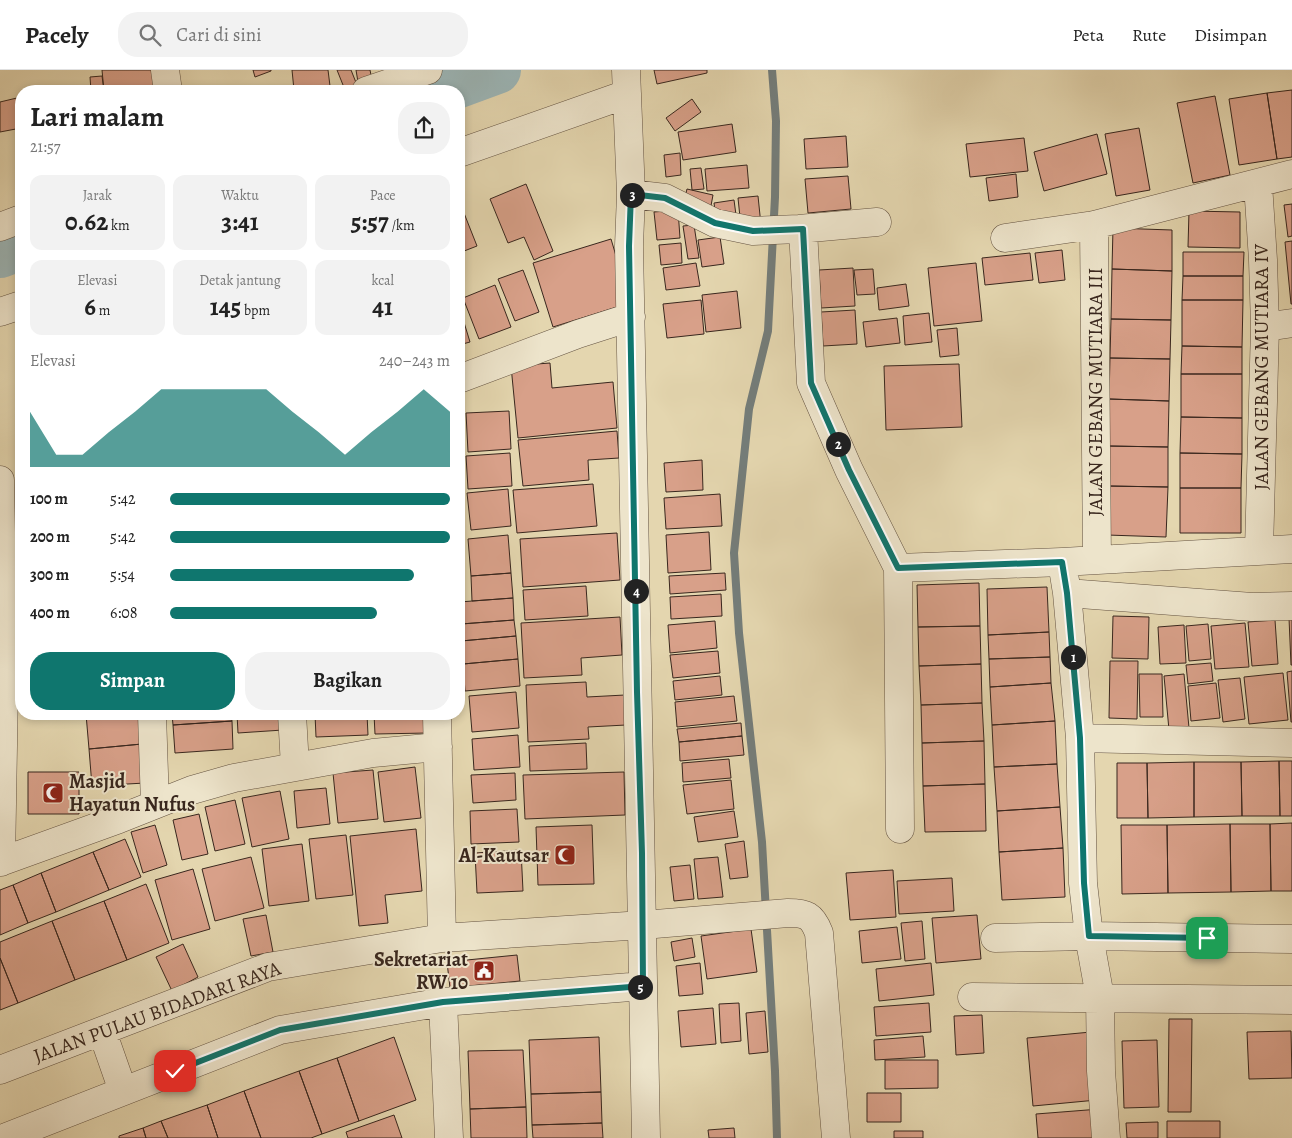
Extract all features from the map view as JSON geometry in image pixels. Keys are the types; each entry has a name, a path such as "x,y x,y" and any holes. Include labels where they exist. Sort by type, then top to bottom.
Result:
{"street":[{"path":"165,70 167,85"},
{"path":"384,85 428,70"},
{"path":"465,150 626,82 631,194 629,246 646,1138"},
{"path":"1005,238 1094,225 1292,174"},
{"name":"JALAN GEBANG MUTIARA IV","path":"1258,184 1265,327 1259,550"},
{"path":"631,194 665,198 715,223 753,231 877,222"},
{"path":"0,227 15,221"},
{"name":"JALAN GEBANG MUTIARA III","path":"1094,225 1097,560"},
{"path":"801,229 811,383 849,470 898,568 900,829"},
{"path":"0,312 15,307"},
{"path":"465,376 603,325 631,317"},
{"path":"1265,327 1292,323"},
{"path":"0,480 8,542 0,862 119,820 192,790 234,778 373,753 438,747"},
{"path":"898,568 1062,562 1292,549"},
{"path":"1062,562 1067,593 1080,738 1083,873 1089,936 1100,998 1101,1071 1106,1138"},
{"path":"1067,593 1252,606 1292,606"},
{"path":"152,720 156,804"},
{"path":"292,720 295,766"},
{"path":"437,720 442,938"},
{"path":"1080,738 1292,743"},
{"name":"JALAN PULAU BIDADARI RAYA","path":"0,1070 268,967 442,938 804,913 814,922 819,933 836,1138"},
{"path":"994,938 1089,936 1292,939"},
{"path":"4,1138 280,1030 443,1002 643,986"},
{"path":"972,997 1292,1000"},
{"path":"443,1002 449,1138"},
{"path":"102,1031 123,1091"}],"building":[{"path":"102,70 152,70 154,85 103,85"},
{"path":"253,70 271,70 271,71 255,77"},
{"path":"292,70 328,70 330,85 294,85"},
{"path":"337,70 351,70 357,85 343,85"},
{"path":"356,70 370,70 372,80 358,82"},
{"path":"654,70 707,70 707,73 657,84"},
{"path":"102,76 103,85 91,85 90,77"},
{"path":"1292,90 1292,157 1277,159 1267,93"},
{"path":"1267,93 1277,159 1239,165 1229,99"},
{"path":"1215,96 1230,175 1193,183 1177,103"},
{"path":"15,98 15,129 0,132 0,102"},
{"path":"692,99 701,112 675,131 666,118"},
{"path":"732,124 736,152 683,160 678,132"},
{"path":"1139,128 1150,190 1116,196 1105,134"},
{"path":"1097,134 1107,174 1044,191 1034,152"},
{"path":"846,136 848,167 806,169 804,139"},
{"path":"1024,138 1028,171 970,177 966,144"},
{"path":"680,153 681,175 666,177 664,155"},
{"path":"747,165 749,188 707,191 705,169"},
{"path":"701,168 704,189 692,190 690,169"},
{"path":"1016,174 1018,197 989,201 986,178"},
{"path":"848,176 851,209 808,213 805,179"},
{"path":"526,184 553,251 534,260 524,237 508,243 490,199"},
{"path":"687,189 713,195 710,211 683,205"},
{"path":"758,196 761,225 741,227 738,198"},
{"path":"734,200 736,215 716,217 714,203"},
{"path":"1292,204 1292,236 1288,237 1284,205"},
{"path":"678,210 680,238 657,240 654,212"},
{"path":"1189,211 1240,212 1240,248 1188,247"},
{"path":"465,216 477,246 465,251"},
{"path":"694,225 699,258 688,259 683,226"},
{"path":"1113,228 1172,230 1172,271 1112,269"},
{"path":"720,237 724,264 702,267 698,240"},
{"path":"611,239 630,303 553,327 533,263"},
{"path":"1292,241 1292,304 1291,304 1285,242"},
{"path":"681,243 682,263 661,265 659,245"},
{"path":"1062,250 1065,280 1039,283 1035,253"},
{"path":"1183,252 1244,252 1243,276 1183,276"},
{"path":"1030,253 1033,280 985,285 982,258"},
{"path":"696,263 700,286 666,290 663,268"},
{"path":"976,263 982,321 934,326 928,268"},
{"path":"853,268 855,306 821,308 819,270"},
{"path":"873,269 875,294 857,295 854,270"},
{"path":"1112,269 1172,271 1171,320 1111,319"},
{"path":"523,270 539,312 515,321 498,279"},
{"path":"1183,276 1243,276 1243,300 1182,300"},
{"path":"906,284 909,306 879,310 877,288"},
{"path":"495,285 511,327 479,339 465,303 465,297"},
{"path":"737,291 741,328 706,332 702,295"},
{"path":"701,300 704,334 667,338 663,304"},
{"path":"1182,300 1243,300 1242,347 1182,346"},
{"path":"855,310 857,344 823,346 821,312"},
{"path":"929,313 932,342 905,345 903,316"},
{"path":"897,318 900,343 866,347 863,322"},
{"path":"1111,319 1171,320 1170,359 1110,358"},
{"path":"465,326 470,342 465,343"},
{"path":"957,328 959,355 940,357 937,330"},
{"path":"1182,346 1242,347 1242,374 1181,374"},
{"path":"1110,358 1170,359 1169,401 1109,399"},
{"path":"550,363 552,388 613,382 617,428 518,438 511,366"},
{"path":"959,364 962,427 886,430 884,366"},
{"path":"1181,374 1242,374 1242,418 1181,417"},
{"path":"1109,399 1169,401 1168,447 1108,446"},
{"path":"509,411 511,449 468,452 466,413"},
{"path":"1181,417 1242,418 1242,454 1180,453"},
{"path":"617,431 619,458 588,460 589,480 523,486 518,440"},
{"path":"1108,446 1168,447 1168,487 1108,486"},
{"path":"510,453 512,486 468,489 466,456"},
{"path":"1180,453 1242,454 1241,488 1180,488"},
{"path":"702,460 703,490 666,492 664,463"},
{"path":"593,484 597,526 517,533 513,490"},
{"path":"1108,486 1168,487 1166,537 1107,535"},
{"path":"1180,488 1241,488 1241,533 1180,533"},
{"path":"508,489 511,526 471,530 467,493"},
{"path":"720,494 722,526 666,529 664,498"},
{"path":"709,532 711,570 668,573 666,535"},
{"path":"617,533 620,580 523,587 520,539"},
{"path":"508,535 511,573 471,576 468,539"},
{"path":"511,573 513,598 472,601 471,576"},
{"path":"725,573 726,590 670,594 669,576"},
{"path":"979,583 980,626 918,627 917,585"},
{"path":"586,586 588,616 525,620 523,590"},
{"path":"1047,587 1049,632 988,635 987,589"},
{"path":"721,594 722,616 671,619 670,597"},
{"path":"513,598 514,620 465,624 465,602"},
{"path":"1113,616 1149,617 1148,659 1112,658"},
{"path":"620,617 622,655 581,658 582,675 524,678 521,623"},
{"path":"1289,618 1292,618 1292,665 1291,665"},
{"path":"514,620 516,636 465,641 465,624"},
{"path":"1275,620 1278,664 1252,666 1248,622"},
{"path":"715,621 717,648 670,653 668,625"},
{"path":"1245,623 1249,667 1215,669 1211,626"},
{"path":"1208,624 1211,659 1189,661 1186,626"},
{"path":"1184,625 1186,663 1160,664 1158,627"},
{"path":"980,626 981,664 919,666 918,627"},
{"path":"1049,632 1050,657 989,659 988,635"},
{"path":"516,636 518,659 465,664 465,641"},
{"path":"718,651 720,673 673,678 670,655"},
{"path":"1050,657 1051,683 990,687 989,659"},
{"path":"518,659 520,686 465,691 465,664"},
{"path":"1110,661 1138,661 1137,719 1109,718"},
{"path":"1211,663 1213,681 1188,684 1186,665"},
{"path":"981,664 982,703 921,705 919,666"},
{"path":"1292,671 1292,722 1291,722 1287,672"},
{"path":"1283,673 1288,720 1249,724 1244,677"},
{"path":"1139,674 1162,674 1163,717 1140,717"},
{"path":"1184,674 1189,728 1169,730 1164,676"},
{"path":"720,676 722,695 675,700 673,681"},
{"path":"1240,678 1245,719 1223,722 1218,680"},
{"path":"586,682 587,697 625,695 626,725 588,727 589,739 528,742 526,685"},
{"path":"1051,683 1055,721 992,725 990,687"},
{"path":"1216,683 1220,718 1191,721 1188,686"},
{"path":"516,692 519,728 472,732 469,696"},
{"path":"734,696 737,721 677,727 675,702"},
{"path":"982,703 984,741 922,743 921,705"},
{"path":"87,720 140,720 142,744 89,749"},
{"path":"173,720 232,721 173,725"},
{"path":"237,720 282,720 283,730 238,733"},
{"path":"315,720 367,720 368,735 316,737"},
{"path":"374,720 428,720 428,733 375,734"},
{"path":"232,721 233,749 175,753 173,725"},
{"path":"1055,721 1057,764 994,767 992,725"},
{"path":"741,723 742,736 679,742 677,729"},
{"path":"518,735 520,767 474,770 472,739"},
{"path":"742,736 744,755 680,761 679,742"},
{"path":"984,741 985,784 923,786 922,743"},
{"path":"586,743 587,769 530,771 529,746"},
{"path":"142,744 145,783 92,786 89,749"},
{"path":"729,759 731,778 683,782 682,763"},
{"path":"1279,761 1292,761 1292,816 1280,816"},
{"path":"1279,761 1280,816 1242,816 1241,762"},
{"path":"1194,762 1194,817 1148,818 1147,763"},
{"path":"1194,762 1241,762 1242,816 1194,817"},
{"path":"1117,763 1147,763 1148,818 1117,818"},
{"path":"1057,764 1060,807 997,811 994,767"},
{"path":"415,767 421,818 384,822 378,772"},
{"path":"373,770 378,819 338,823 333,773"},
{"name":"Masjid Hayatun Nufus","path":"28,772 79,772 79,814 28,814"},
{"path":"624,772 625,815 525,819 523,775"},
{"path":"515,773 516,800 473,803 471,775"},
{"path":"731,780 734,809 687,814 683,785"},
{"path":"985,784 986,831 925,832 923,786"},
{"path":"326,788 330,824 297,828 294,791"},
{"path":"280,791 289,839 252,847 242,798"},
{"path":"235,800 245,844 215,851 205,807"},
{"path":"1060,807 1063,848 999,852 997,811"},
{"path":"517,809 519,842 471,844 470,811"},
{"path":"734,811 738,837 698,842 694,817"},
{"path":"199,814 208,854 182,860 173,820"},
{"path":"1292,823 1292,891 1271,891 1270,824"},
{"path":"1230,824 1270,824 1271,891 1231,892"},
{"path":"1230,824 1231,892 1168,893 1167,825"},
{"path":"155,825 167,865 143,873 131,832"},
{"name":"Al-Kautsar","path":"592,825 594,884 538,885 536,827"},
{"path":"1121,825 1167,825 1168,893 1122,894"},
{"path":"416,829 422,891 385,895 388,923 359,926 350,836"},
{"path":"346,835 353,895 316,899 309,839"},
{"path":"125,839 141,877 109,890 93,852"},
{"path":"744,841 748,877 730,879 725,844"},
{"path":"302,844 309,901 269,906 262,849"},
{"path":"1063,848 1065,897 1002,900 999,852"},
{"path":"521,850 523,891 477,893 475,853"},
{"path":"93,852 109,890 56,912 41,873"},
{"path":"251,857 264,908 215,921 202,869"},
{"path":"718,857 723,897 698,899 694,859"},
{"path":"690,865 694,899 674,901 670,867"},
{"path":"193,869 210,929 172,940 155,880"},
{"path":"893,870 896,917 850,920 846,873"},
{"path":"41,873 56,912 28,923 13,885"},
{"path":"952,878 954,911 899,914 897,881"},
{"path":"146,884 169,943 127,960 104,901"},
{"path":"13,885 28,923 0,935 0,890"},
{"path":"104,901 127,960 75,980 52,921"},
{"path":"266,915 273,952 251,956 243,919"},
{"path":"977,915 981,959 936,963 932,918"},
{"path":"52,921 75,980 18,1003 0,958 0,942"},
{"path":"922,921 925,959 905,961 901,923"},
{"path":"897,927 901,959 862,963 859,931"},
{"path":"751,929 757,972 707,979 701,936"},
{"path":"692,938 695,957 674,961 671,942"},
{"path":"183,944 198,977 172,991 156,957"},
{"name":"Sekretariat RW 10","path":"517,955 520,981 450,988 447,962"},
{"path":"0,958 18,1003 0,1010"},
{"path":"700,963 703,994 679,996 676,966"},
{"path":"931,963 934,995 879,1001 876,969"},
{"path":"739,1003 741,1041 721,1043 719,1004"},
{"path":"929,1003 931,1032 876,1036 874,1007"},
{"path":"713,1008 716,1044 681,1047 678,1011"},
{"path":"765,1011 768,1052 749,1054 746,1013"},
{"path":"982,1015 984,1053 956,1055 954,1016"},
{"path":"1169,1019 1192,1019 1191,1112 1168,1112"},
{"path":"1291,1031 1292,1078 1249,1079 1247,1032"},
{"path":"1091,1032 1097,1100 1033,1106 1027,1038"},
{"path":"923,1036 925,1057 875,1060 874,1040"},
{"path":"394,1037 416,1100 359,1121 337,1058"},
{"path":"599,1037 601,1092 531,1094 529,1040"},
{"path":"1157,1040 1159,1107 1124,1108 1122,1041"},
{"path":"523,1050 526,1107 470,1109 468,1051"},
{"path":"337,1058 359,1121 322,1134 299,1071"},
{"path":"885,1060 938,1060 938,1088 885,1089"},
{"path":"299,1071 322,1134 311,1138 261,1138 244,1091"},
{"path":"244,1091 261,1138 218,1138 207,1105"},
{"path":"601,1092 602,1123 532,1125 531,1094"},
{"path":"867,1093 901,1093 901,1122 867,1122"},
{"path":"207,1105 218,1138 168,1138 161,1121"},
{"path":"526,1107 527,1138 471,1138 470,1109"},
{"path":"1100,1109 1103,1138 1038,1138 1036,1114"},
{"path":"394,1115 402,1138 348,1138 346,1132"},
{"path":"161,1121 168,1138 146,1138 143,1128"},
{"path":"1167,1121 1220,1121 1220,1138 1167,1138"},
{"path":"1158,1122 1158,1138 1127,1138 1126,1123"},
{"path":"602,1123 603,1138 533,1138 532,1125"},
{"path":"143,1128 146,1138 119,1138 119,1136"},
{"path":"734,1128 735,1138 709,1138 708,1130"},
{"path":"894,1131 923,1131 923,1138 894,1138"}],"waterway":[{"path":"456,85 497,70"},
{"path":"772,70 776,121 775,197 768,331 749,409 734,553 739,633 762,842 777,1138"},
{"path":"0,254 15,248"}],"place":[{"name":"Masjid Hayatun Nufus","path":"53,793"},
{"name":"Al-Kautsar","path":"565,855"},
{"name":"Sekretariat RW 10","path":"484,971"}],"route":[{"path":"175,1071 280,1030 443,1002 643,986 642,853 637,692 629,246 631,194 665,198 715,223 753,231 803,229 811,383 849,470 898,568 1062,562 1067,593 1080,738 1084,883 1089,936 1207,938"}]}
